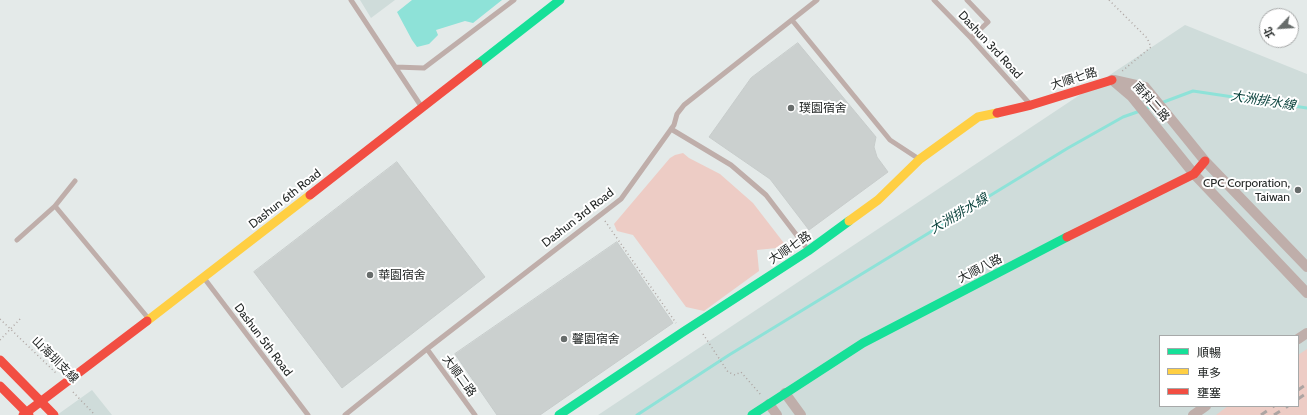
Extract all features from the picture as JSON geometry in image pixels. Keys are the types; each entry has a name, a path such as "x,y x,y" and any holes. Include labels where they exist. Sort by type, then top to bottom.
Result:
{"street":[{"name":"Dashun 6th Road","path":"26,414 560,0"},
{"name":"大順七路","path":"559,415 682,332 808,251 878,200 920,159 978,118 1031,105 1112,80"},
{"name":"南科二路","path":"1112,80 1145,87 1205,161 1307,267"},
{"name":"南科二路","path":"1112,80 1132,97 1194,174 1307,293"},
{"name":"大順八路","path":"752,415 863,343 1056,243 1194,174 1205,161"},
{"path":"0,360 54,415"},
{"path":"0,386 26,414"},
{"path":"785,393 801,415"},
{"path":"769,404 778,415"},
{"path":"1194,415 1205,407"}],"lane":[{"path":"351,0 421,107"},
{"path":"395,67 424,68 514,0"},
{"name":"Dashun 3rd Road","path":"345,415 427,349 621,199 674,125 677,114 684,104 817,0"},
{"name":"Dashun 3rd Road","path":"934,0 971,38 1031,105"},
{"path":"967,0 988,22 971,38"},
{"path":"792,20 890,140 920,159"},
{"path":"671,129 731,165 766,195 808,251"},
{"path":"17,240 55,206 74,181"},
{"path":"55,206 148,319"},
{"name":"Dashun 5th Road","path":"203,278 308,415"},
{"name":"大順二路","path":"427,349 475,415"}],"path":[{"path":"1109,0 1147,38 1151,47 1112,80"},
{"path":"600,214 682,332"},
{"path":"0,340 21,318"},
{"name":"山海圳支線","path":"0,319 61,379"},
{"path":"701,332 728,372 735,375 741,372 769,404"},
{"name":"山海圳支線","path":"72,390 95,415"}],"shaded area":[{"path":"360,0 395,0 371,18"},
{"path":"1185,25 1307,74 1307,415 598,415"},
{"path":"683,153 689,158 720,174 753,203 787,247 757,250 759,271 704,311 686,307 633,235 617,231 614,224 670,158"},
{"path":"1307,349 1307,415 1216,415 1227,407 1299,407 1299,354"},
{"path":"92,390 112,415 57,415"}],"water":[{"path":"412,0 502,0 473,23 465,21 436,30 438,35 429,44 417,47 397,12"}],"building":[{"name":"璞園宿舍","path":"798,43 876,137 874,147 877,157 888,172 809,230 770,179 709,137 751,78"},
{"name":"華園宿舍","path":"397,162 485,277 342,388 254,272"},
{"name":"馨園宿舍","path":"617,242 673,323 540,415 497,415 455,354"}],"waterway":[{"name":"大洲排水線","path":"1145,109 1193,91 1307,108"},
{"name":"大洲排水線","path":"637,415 729,355 1068,148 1123,117 1140,111"}],"railway":[{"path":"1299,389 1307,384"},
{"path":"1299,398 1307,393"},
{"path":"1261,415 1273,407"},
{"path":"1274,415 1286,407"}],"traffic: fast":[{"path":"478,64 560,0"},
{"path":"559,415 808,251 849,221"},
{"path":"752,415 863,343 1067,237"}],"traffic: slow":[{"path":"849,221 878,200 920,159 978,117 997,113"},
{"path":"147,321 310,195"}],"traffic: jam":[{"path":"310,195 478,64"},
{"path":"997,113 1031,105 1112,80"},
{"path":"1067,237 1194,174 1205,161"},
{"path":"23,415 147,321"},
{"path":"0,360 54,415"},
{"path":"0,386 29,415"}],"place":[{"name":"璞園宿舍","path":"791,108"},
{"name":"CPC Corporation, Taiwan","path":"1298,190"},
{"name":"華園宿舍","path":"370,275"},
{"name":"馨園宿舍","path":"564,339"}]}
